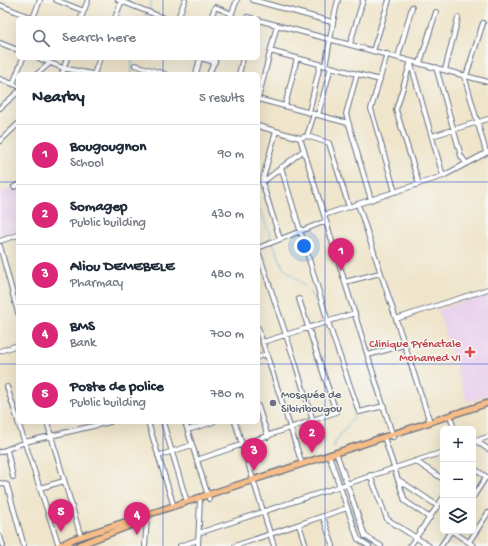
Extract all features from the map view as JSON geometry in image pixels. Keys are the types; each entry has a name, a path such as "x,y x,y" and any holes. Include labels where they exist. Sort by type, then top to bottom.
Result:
{"highway":[{"path":"392,436 488,403"},
{"path":"255,482 302,464 488,406"},
{"path":"73,542 79,545 208,497 330,458 384,438"},
{"path":"59,546 187,502 200,500"}],"street":[{"path":"33,16 40,0"},
{"path":"56,0 84,11"},
{"path":"82,16 88,0"},
{"path":"116,16 121,0 159,16"},
{"path":"179,16 185,0"},
{"path":"211,16 215,7 231,16 237,0"},
{"path":"252,0 332,22"},
{"path":"307,136 323,65 332,39 332,22 338,0"},
{"path":"350,44 363,0"},
{"path":"373,51 389,0"},
{"path":"1,7 26,16"},
{"path":"398,57 412,7"},
{"path":"420,63 436,12"},
{"path":"445,70 458,18"},
{"path":"260,21 488,82"},
{"path":"324,215 443,176 487,152 477,122 465,76 483,23"},
{"path":"260,91 277,25"},
{"path":"0,43 16,49"},
{"path":"270,51 380,80"},
{"path":"387,54 371,109 395,192"},
{"path":"285,106 297,58"},
{"path":"17,72 21,60"},
{"path":"43,60 63,68 83,72"},
{"path":"62,72 66,60"},
{"path":"94,72 99,60"},
{"path":"197,72 200,60"},
{"path":"210,72 215,60"},
{"path":"240,72 242,60"},
{"path":"411,62 443,176"},
{"path":"411,62 396,110 419,184"},
{"path":"39,72 50,63"},
{"path":"135,65 158,72"},
{"path":"313,114 331,68"},
{"path":"436,68 461,156 466,163"},
{"path":"357,74 346,114 371,200"},
{"path":"13,84 16,75"},
{"path":"0,79 16,85"},
{"path":"0,108 16,94"},
{"path":"260,100 348,123"},
{"path":"432,136 488,119"},
{"path":"0,141 16,126"},
{"path":"260,127 300,138 307,136 328,143 349,207"},
{"path":"276,131 262,182 280,239"},
{"path":"300,138 384,406 392,436"},
{"path":"262,182 304,150"},
{"path":"281,167 328,322 359,412 384,406"},
{"path":"358,204 430,422"},
{"path":"260,248 326,221"},
{"path":"0,241 16,236"},
{"path":"0,249 16,306"},
{"path":"260,255 313,421"},
{"path":"345,282 380,273"},
{"path":"396,319 488,290"},
{"path":"197,460 334,414 336,409 299,299"},
{"path":"263,342 355,313"},
{"path":"260,338 263,342 302,464"},
{"path":"368,355 404,345"},
{"path":"0,351 16,346"},
{"path":"260,356 267,354"},
{"path":"7,387 16,415"},
{"path":"260,412 268,436"},
{"path":"451,418 454,426"},
{"path":"19,424 59,546"},
{"path":"48,424 64,481 73,542"},
{"path":"0,452 25,442 102,424"},
{"path":"149,424 174,507"},
{"path":"164,424 187,502"},
{"path":"186,424 208,497"},
{"path":"188,430 208,424"},
{"path":"236,424 274,546"},
{"path":"476,440 488,437"},
{"path":"384,438 395,467 405,501 430,518"},
{"path":"476,442 488,449"},
{"path":"158,456 192,445"},
{"path":"7,450 13,477"},
{"path":"199,533 263,510 440,453"},
{"path":"338,455 365,536 381,546"},
{"path":"330,458 358,539 369,546"},
{"path":"415,460 440,477"},
{"path":"476,470 487,478 476,493"},
{"path":"370,475 387,519 429,546"},
{"path":"399,480 438,506"},
{"path":"40,488 64,481"},
{"path":"0,483 7,485 24,546"},
{"path":"198,546 200,500"},
{"path":"410,546 440,503"},
{"path":"235,546 249,544 270,535 347,508"},
{"path":"469,542 488,513"},
{"path":"324,516 333,546"},
{"path":"146,546 147,519"},
{"path":"299,525 306,546"},
{"path":"441,546 449,534"},
{"path":"456,534 474,546"},
{"path":"0,537 3,546"},
{"path":"180,546 198,540"}],"shaded area":[{"path":"16,188 16,234 3,238 0,229 0,192"},
{"name":"Clinique Prénatale Mohamed VI","path":"488,294 488,395 467,402 438,310"}],"waterway":[{"path":"148,11 152,0"},
{"path":"132,60 132,72"},
{"path":"260,210 272,240"},
{"path":"273,243 283,267 305,287 323,310"},
{"path":"334,448 338,437 353,418 355,406"},
{"path":"335,461 342,483"},
{"path":"343,488 359,536 374,546"}],"place":[{"name":"Bougougnon","path":"341,271"},
{"name":"Clinique Prénatale Mohamed VI","path":"470,352"},
{"name":"Mosquée de Sibiribougou","path":"273,403"},
{"name":"Somagep","path":"312,453"},
{"name":"Aliou DEMEBELE","path":"254,471"},
{"name":"Poste de police","path":"61,532"},
{"name":"BMS","path":"137,535"}]}
